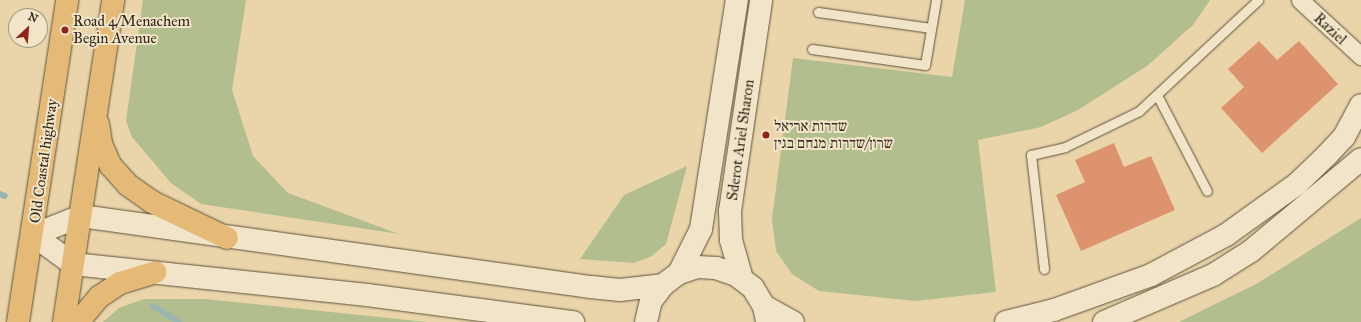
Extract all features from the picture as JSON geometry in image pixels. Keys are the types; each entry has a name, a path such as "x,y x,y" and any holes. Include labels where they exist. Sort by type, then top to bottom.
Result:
{"highway":[{"name":"Old Coastal highway","path":"18,322 33,235 67,0"},
{"path":"64,322 113,0"},
{"path":"96,113 101,144 111,166 128,185 152,202 227,238"},
{"path":"78,322 99,297 120,283 155,272"}],"street":[{"name":"Sderot Ariel Sharon","path":"646,322 652,301 671,279 701,229 737,0"},
{"name":"Sderot Ariel Sharon","path":"742,279 730,240 730,212 761,0"},
{"name":"Raziel","path":"1300,0 1361,56"},
{"path":"1006,322 1054,310 1151,275 1226,235 1296,184 1327,155 1344,137 1361,105"},
{"path":"1104,322 1213,274 1251,250 1361,159"},
{"path":"33,235 80,216 227,238 591,288 620,290 671,279 697,268 716,268 742,279 753,288 765,314 793,322"},
{"path":"33,235 73,264 155,272 573,322"}],"lane":[{"path":"812,49 925,65 936,0"},
{"path":"1044,268 1031,155 1065,147 1139,111 1157,96 1258,0"},
{"path":"818,12 931,28"},
{"path":"1157,96 1207,191"}],"green space":[{"path":"143,0 246,0 232,90 253,156 288,193 399,234 201,204 171,183 132,137 126,121"},
{"path":"965,0 1210,0 1193,25 1147,66 1078,110 1041,127 978,140 996,292 915,301 819,291 792,274 776,251 772,219 793,58 952,77"},
{"path":"687,166 666,244 652,256 634,263 580,259 624,195"},
{"path":"1361,218 1361,322 1179,322 1258,283"},
{"path":"144,299 205,299 427,322 103,322 119,308"}],"building":[{"path":"1259,41 1277,60 1299,41 1338,84 1262,153 1221,108 1244,87 1228,69"},
{"path":"1114,143 1124,167 1151,156 1175,210 1081,251 1056,195 1085,182 1075,160"}],"waterway":[{"path":"0,194 5,196"},
{"path":"153,306 179,322"}],"place":[{"name":"Road 4/Menachem Begin Avenue","path":"65,30"},
{"name":"שדרות אריאל שרון/שדרות מנחם בגין","path":"766,135"}]}
